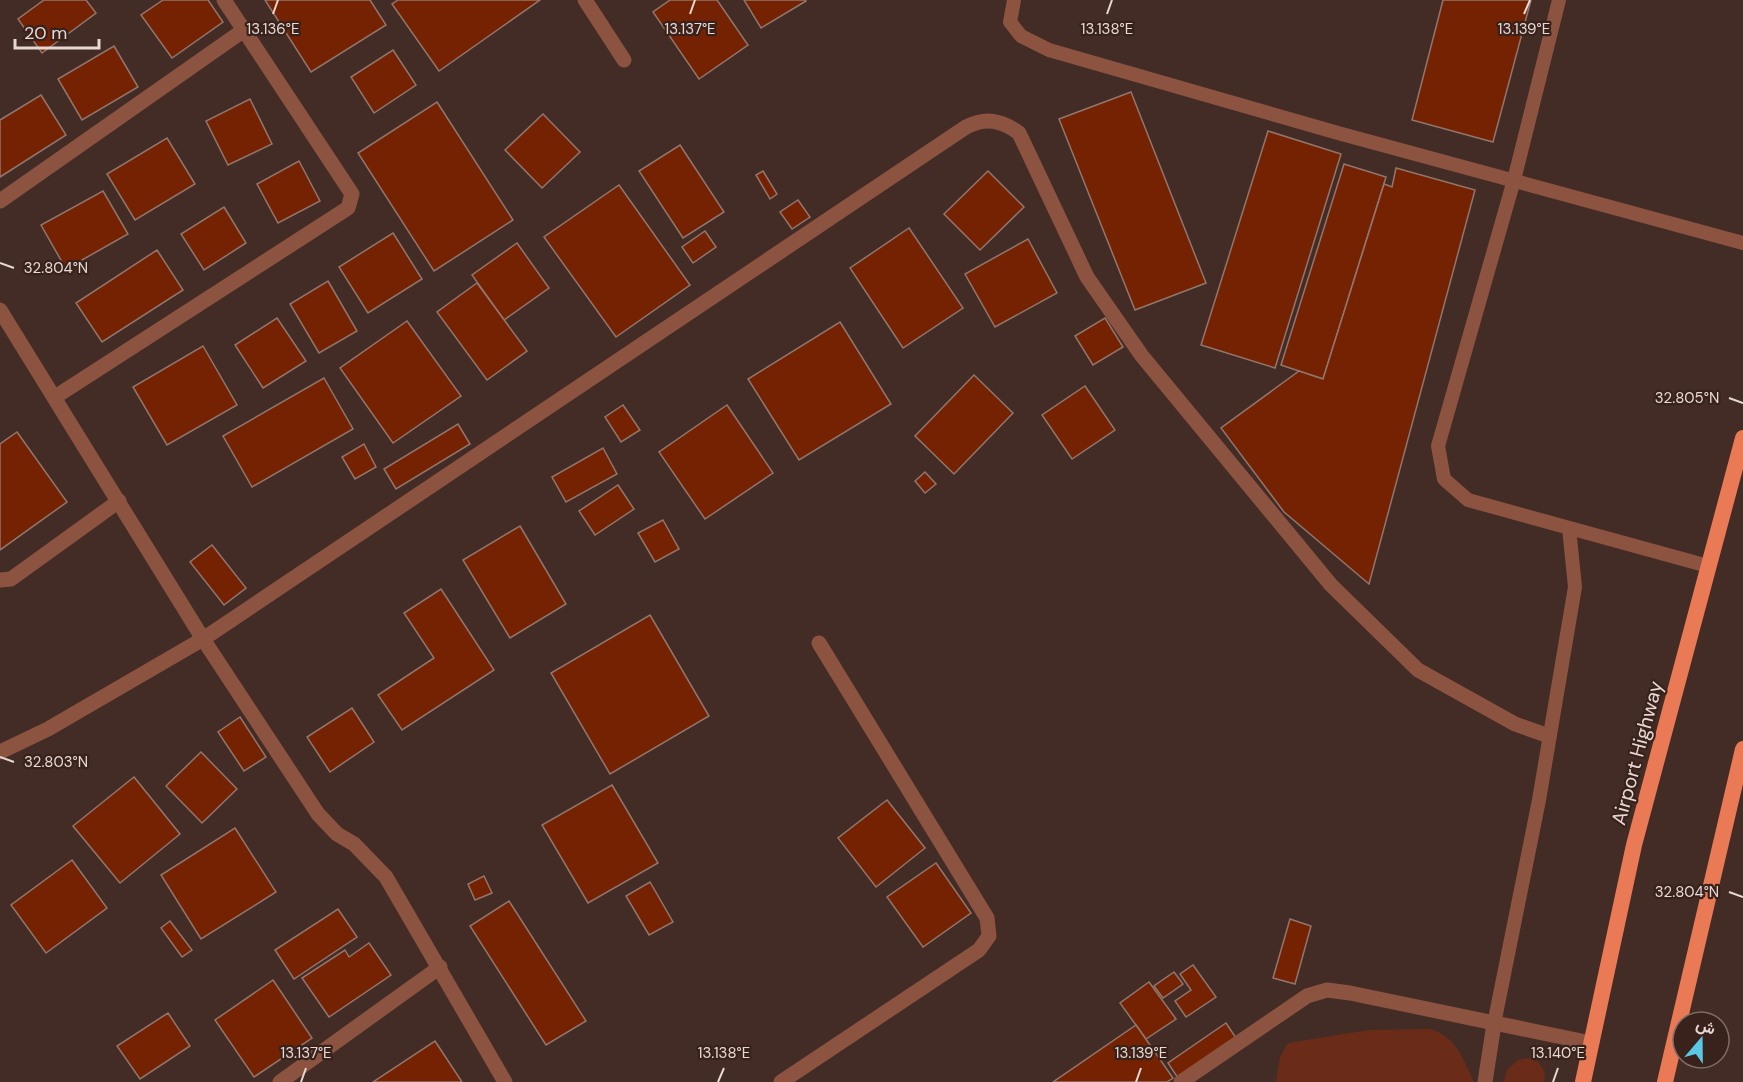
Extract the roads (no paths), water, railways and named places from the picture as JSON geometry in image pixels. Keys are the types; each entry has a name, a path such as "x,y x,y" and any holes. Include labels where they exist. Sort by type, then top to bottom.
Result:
{"highway":[{"name":"Airport Highway","path":"1583,1082 1634,844 1743,438"},
{"path":"1665,1082 1743,749"}],"street":[{"path":"55,397 348,208 352,202 351,194 224,0"},
{"path":"585,0 624,60"},
{"path":"0,201 244,30"},
{"path":"0,752 48,729 203,639 966,127 978,121 992,120 1006,123 1019,133 1088,277 1142,356 1331,585 1418,670 1515,724 1549,736"},
{"path":"0,310 203,639 318,814 337,834 354,843 386,877 505,1082"},
{"path":"0,580 11,579 118,501"},
{"path":"781,1082 980,950 989,936 987,918 819,643"},
{"path":"280,1082 440,967"},
{"path":"1181,1082 1307,996 1327,990 1591,1043"},
{"path":"1485,1082 1494,1024"}],"lane":[{"path":"1014,0 1010,22 1021,36 1049,50 1338,133 1743,243"},
{"path":"1559,0 1514,180 1438,446 1444,479 1468,501 1708,567"},
{"path":"1494,1024 1525,877 1575,587 1569,528"}]}
